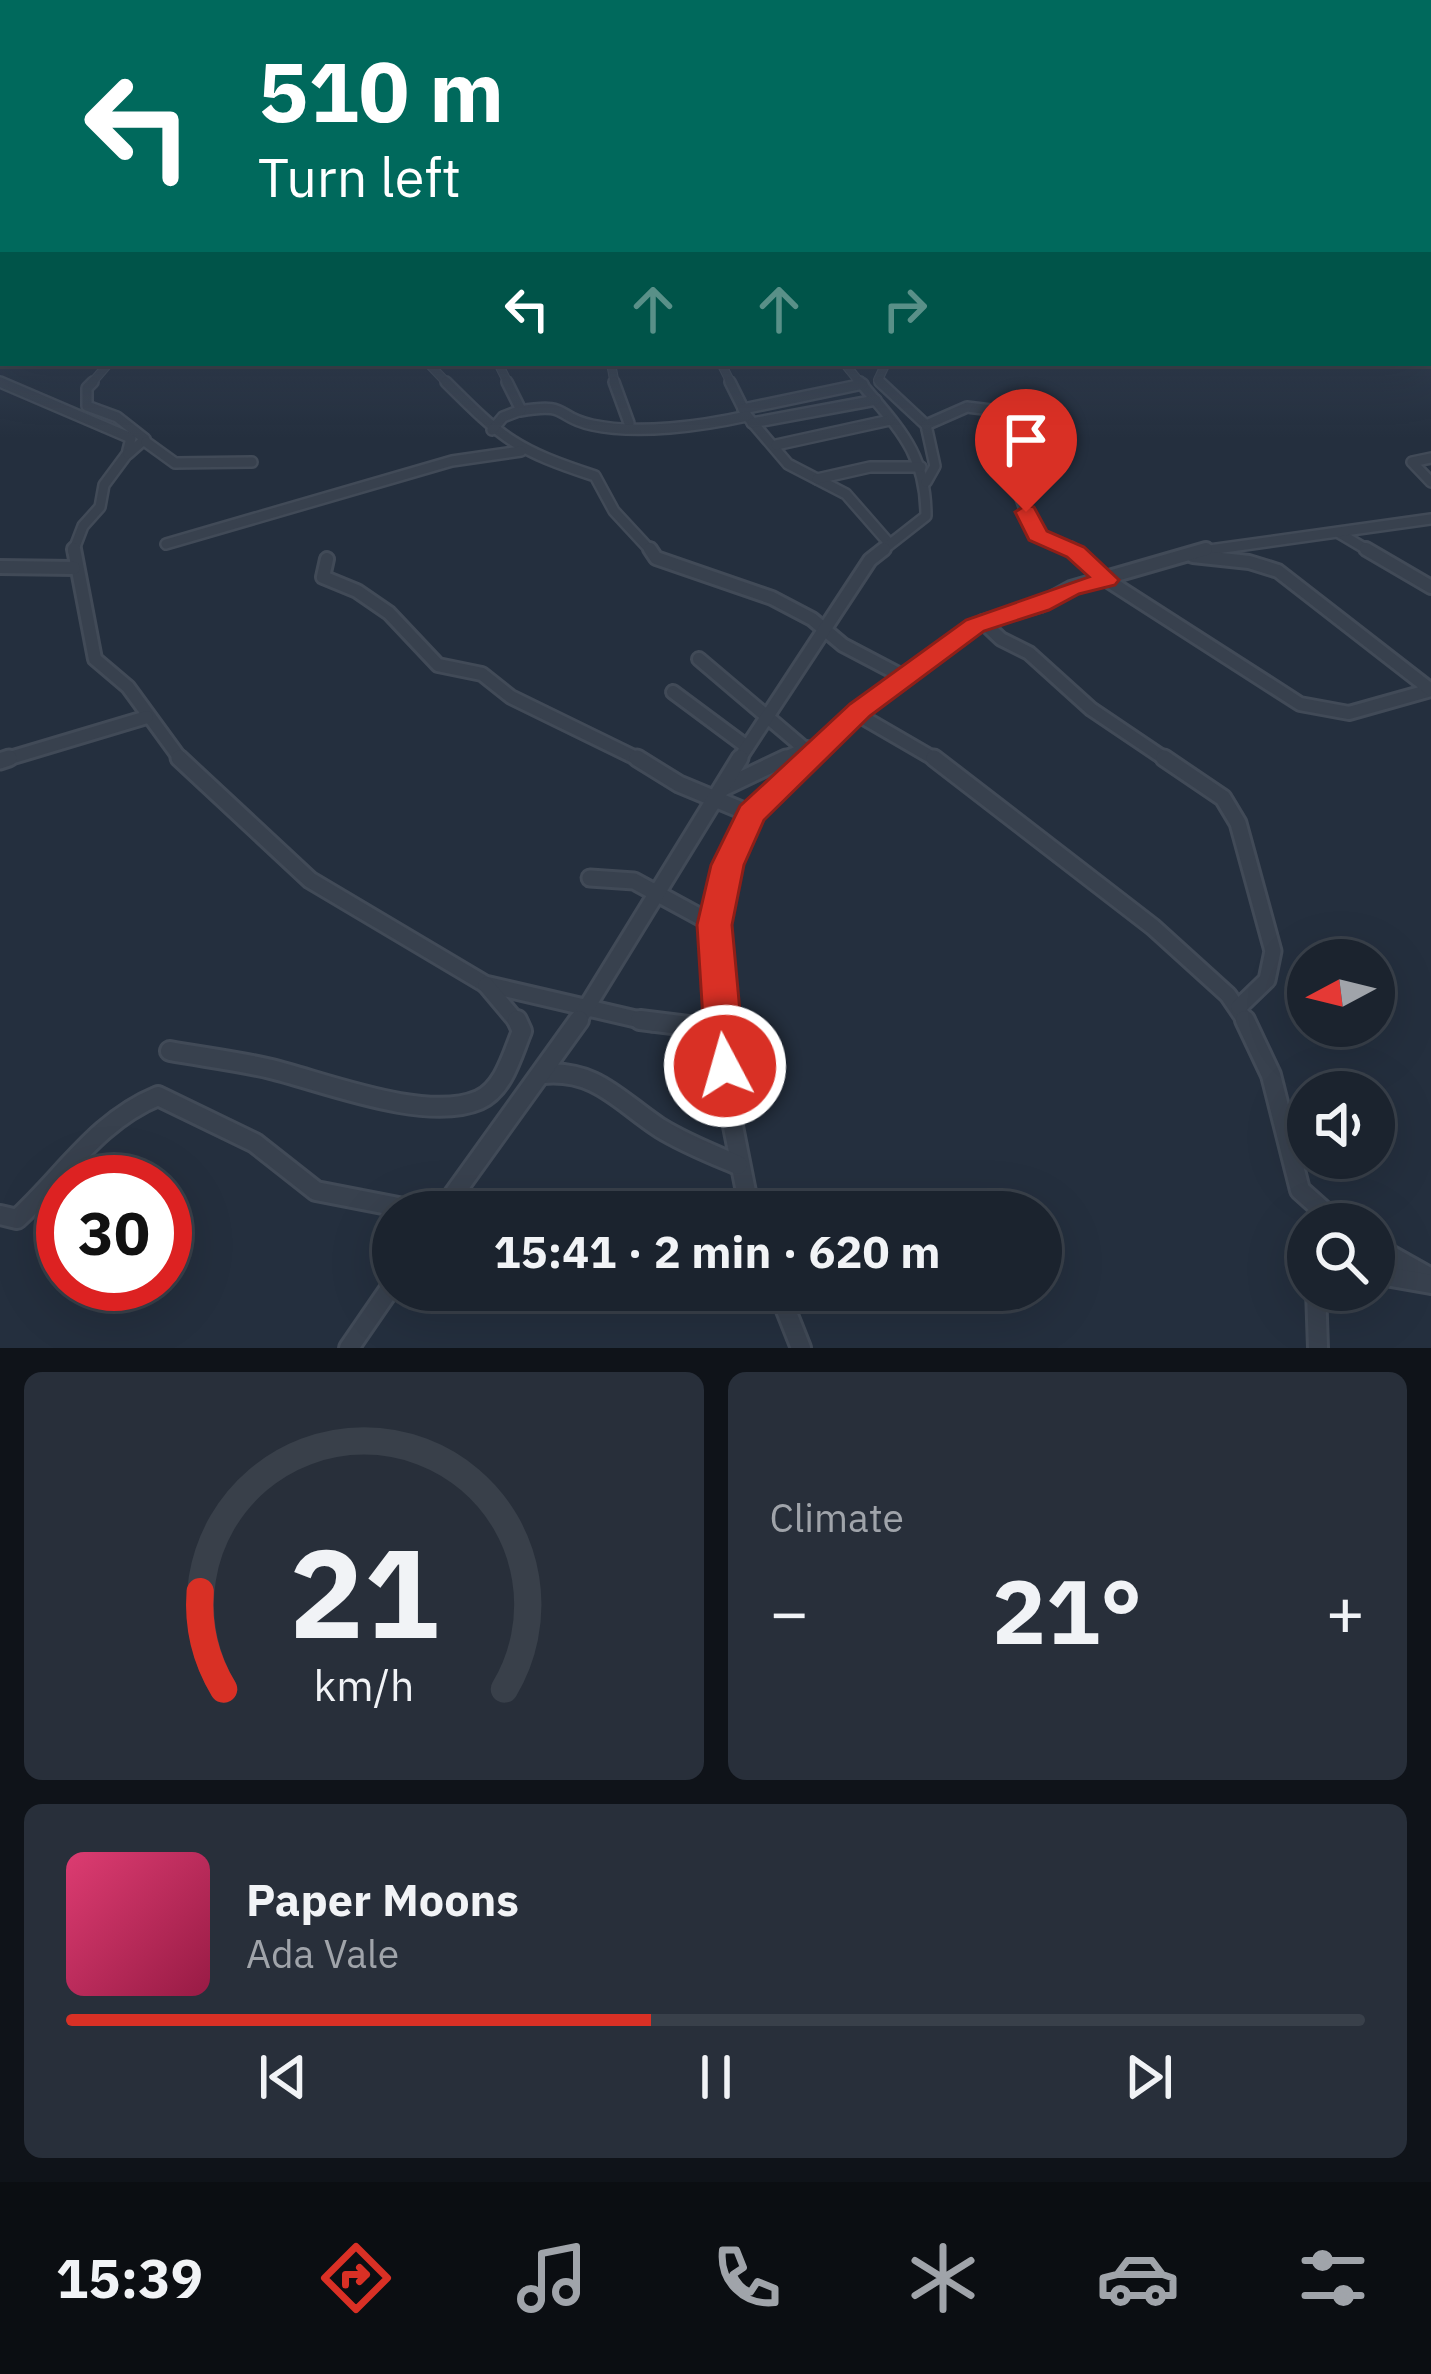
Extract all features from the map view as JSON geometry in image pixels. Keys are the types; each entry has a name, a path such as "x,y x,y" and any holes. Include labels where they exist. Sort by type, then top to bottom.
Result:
{"street":[{"path":"106,366 87,388 88,408 111,414 175,464 251,462"},
{"path":"431,366 492,430 522,451 596,476 614,511 639,533 656,559 744,586 902,676"},
{"path":"499,366 520,411"},
{"path":"612,366 629,423"},
{"path":"723,366 748,416 793,468 845,494 888,542"},
{"path":"456,1191 588,1007 655,891 870,560 888,542 924,520 923,472 913,446 847,366"},
{"path":"874,474 923,472 935,466 926,425 878,380 885,366"},
{"path":"0,382 128,436 132,442 104,485 97,512 83,526 73,550 95,659 128,687 147,717 221,799 310,880 485,984 514,1013 522,1031 501,1081 472,1103 440,1106 350,1095 272,1069 170,1051"},
{"path":"492,430 503,417 557,405 588,425 698,427 862,384"},
{"path":"748,416 876,400"},
{"path":"926,425 968,407 999,411 1010,428 1014,479 1037,536 1076,552 1107,580 1206,646 1319,713 1388,707 1431,690 1278,571 1230,559 1180,556"},
{"path":"776,445 890,420"},
{"path":"127,454 146,442"},
{"path":"166,544 452,461 522,451"},
{"path":"1431,458 1412,462 1431,482"},
{"path":"817,478 870,467 923,472"},
{"path":"744,1191 721,1030 715,925 727,865 752,814 902,676 982,622 1040,605 1071,588 1226,544 1431,519"},
{"path":"1337,532 1431,587"},
{"path":"327,559 323,577 380,606 438,665 482,674 511,697 626,751 665,778 717,795 752,814"},
{"path":"0,567 74,568"},
{"path":"982,622 1028,653 1091,709 1223,798 1238,823 1273,951 1267,980 1239,1007"},
{"path":"699,659 805,749"},
{"path":"673,692 746,747"},
{"path":"857,714 920,748 1022,824 1153,927 1239,1007 1271,1075 1300,1190 1315,1203"},
{"path":"0,761 147,717"},
{"path":"717,795 831,739"},
{"path":"590,878 622,878 715,925"},
{"path":"485,984 668,1026 721,1030"},
{"path":"542,1074 567,1069 583,1072 660,1128 738,1165"},
{"path":"0,1215 16,1219 89,1143 136,1106 158,1096 255,1143 316,1191 372,1202"},
{"path":"1395,1259 1431,1281"},
{"path":"1395,1277 1431,1281"},
{"path":"349,1348 374,1311"},
{"path":"787,1311 802,1348"},
{"path":"1317,1311 1318,1348"}],"route":[{"path":"725,1066 715,925 727,865 752,814 860,710 975,626 1040,605 1071,588 1107,580 1076,552 1037,536 1026,512"}]}
